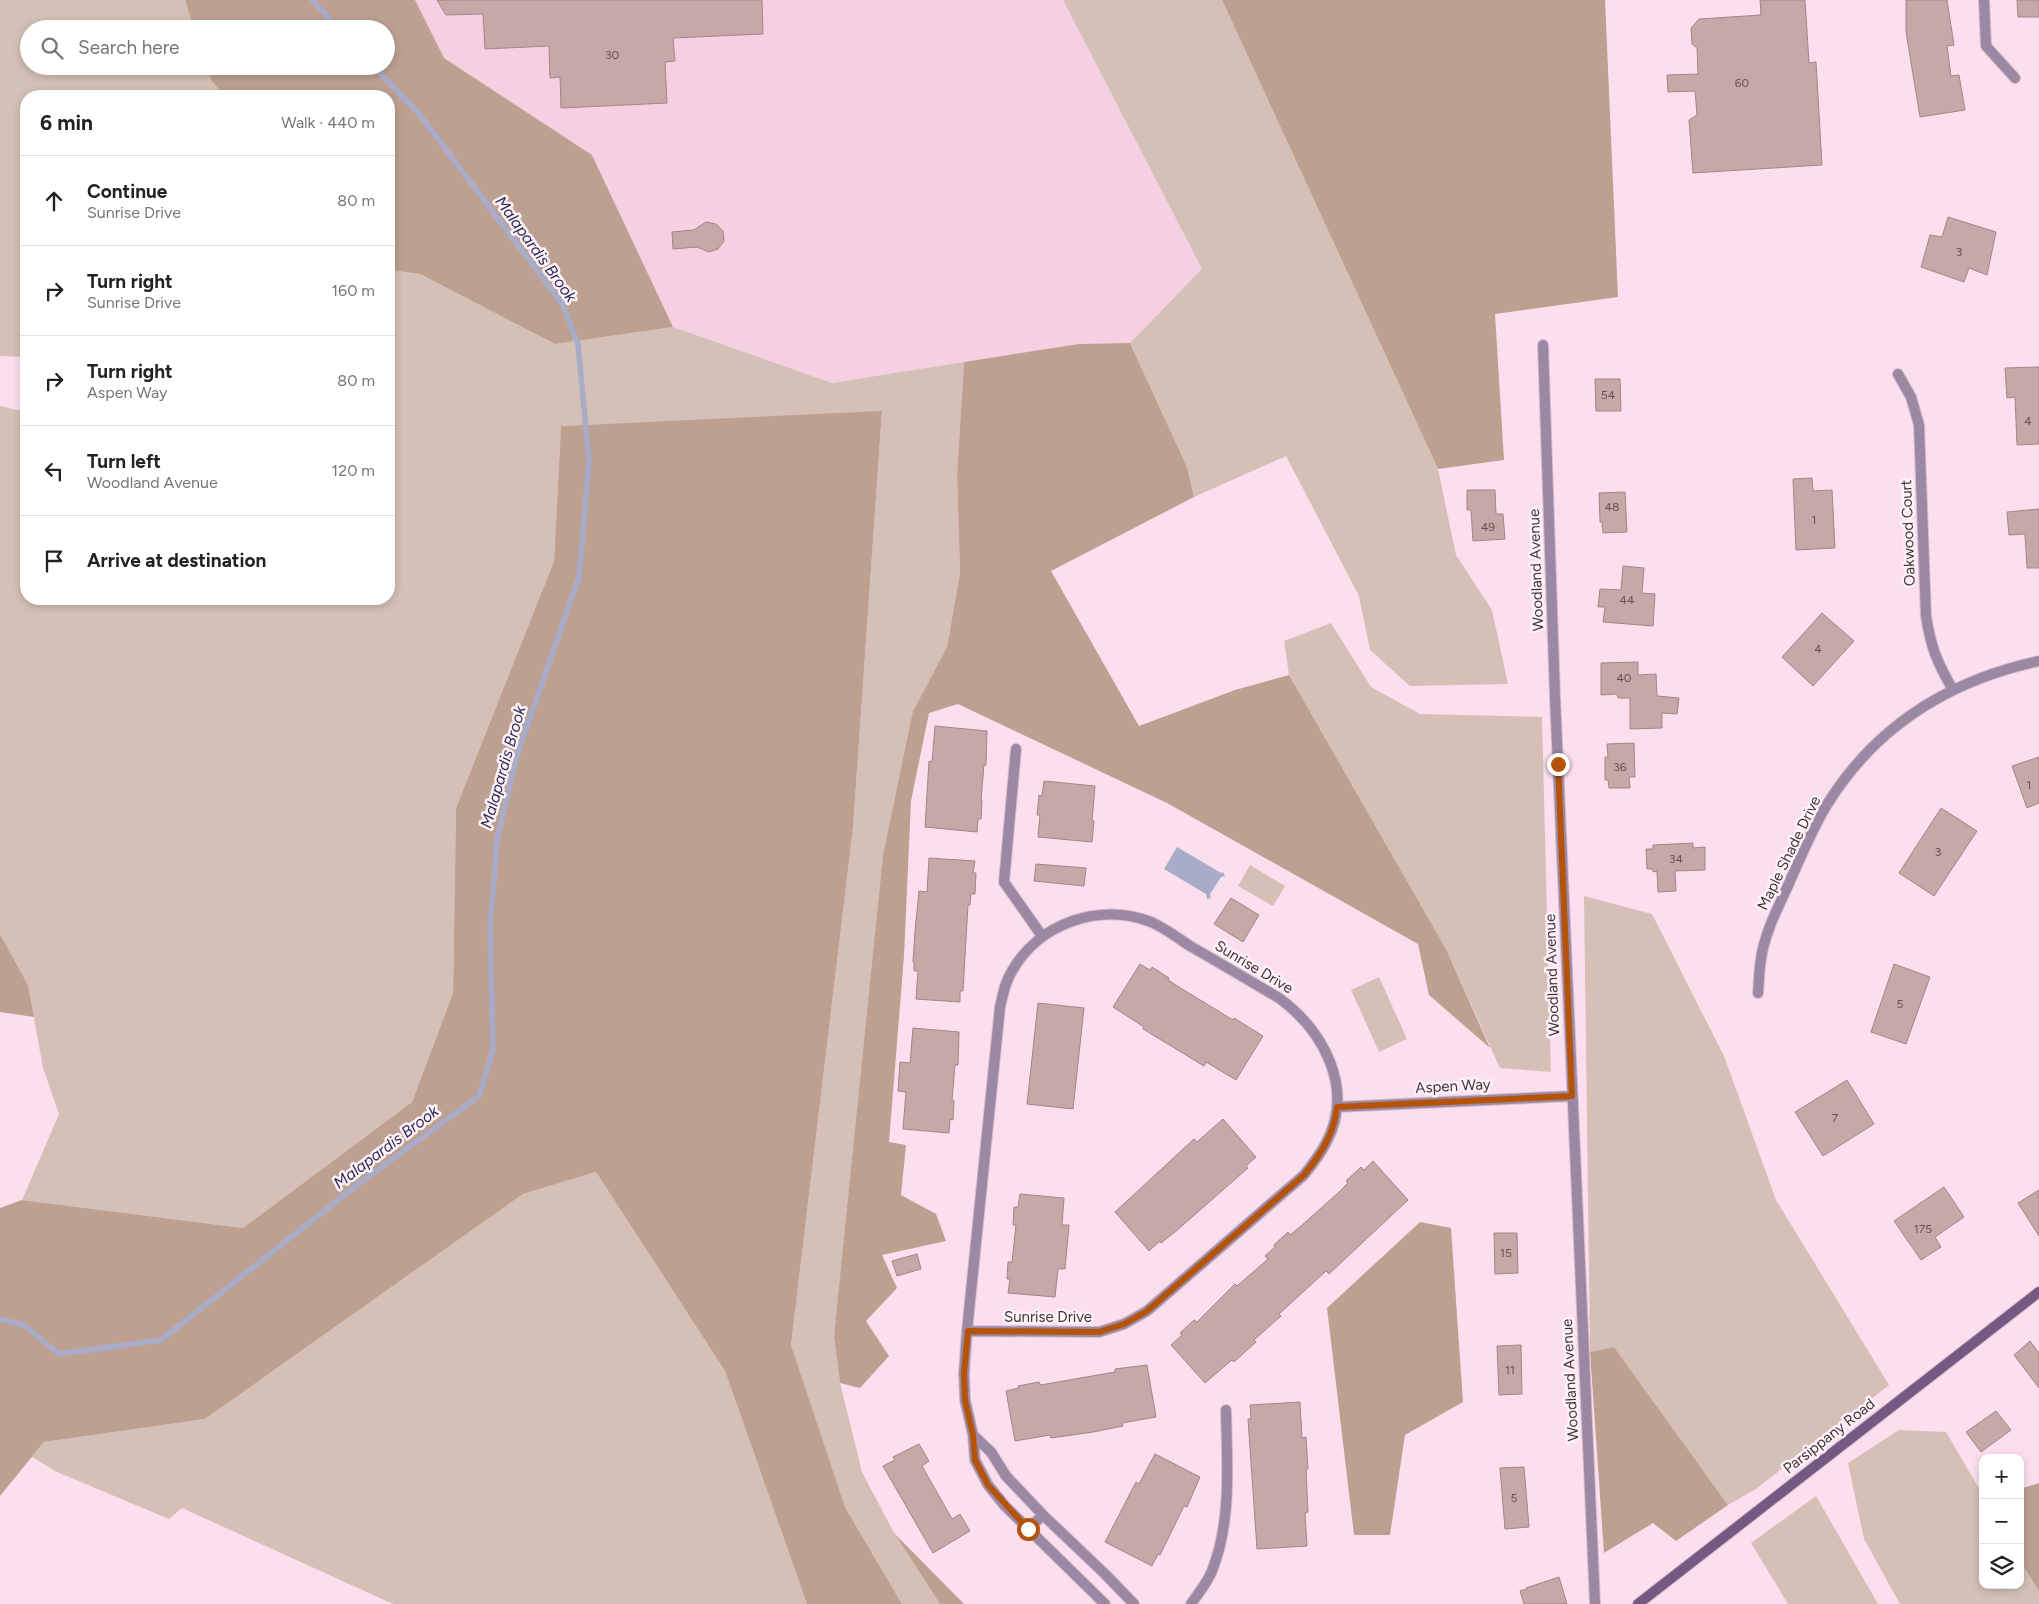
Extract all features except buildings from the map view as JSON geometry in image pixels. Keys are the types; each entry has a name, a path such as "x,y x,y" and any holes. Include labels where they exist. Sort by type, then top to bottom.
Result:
{"main road":[{"name":"Parsippany Road","path":"1638,1604 2039,1292"}],"street":[{"path":"1984,0 1986,46 2015,78"},
{"name":"Woodland Avenue","path":"1543,345 1555,697 1596,1604"},
{"name":"Oakwood Court","path":"1898,374 1911,397 1919,425 1926,616 1930,640 1936,660 1953,690"},
{"name":"Maple Shade Drive","path":"1758,993 1761,958 1766,935 1808,840 1829,802 1854,768 1883,737 1909,716 1953,690 1975,679 2006,668 2039,661"},
{"path":"1016,749 1004,882 1042,936"},
{"name":"Sunrise Drive","path":"968,1331 1099,1332 1124,1324 1147,1311 1304,1175 1318,1158 1327,1142 1336,1118 1337,1107 1335,1076 1328,1057 1320,1040 1297,1012 1279,998 1152,923 1121,915 1096,915 1058,926 1042,936 1019,960 1005,986 1000,1007 968,1331 964,1373 964,1391 968,1418 973,1435 975,1460 988,1485 1028,1529 1105,1604"},
{"name":"Aspen Way","path":"1337,1107 1572,1096"},
{"path":"1191,1604 1211,1573 1226,1519 1226,1410"},
{"path":"973,1435 991,1452 1006,1476 1042,1515 1134,1604"},
{"path":"1028,1529 1042,1515"}],"shaded area":[{"path":"0,0 185,0 191,20 20,20 20,75 210,75 211,80 220,90 20,90 20,357 0,356"},
{"path":"185,0 415,0 444,58 592,155 673,327 555,344 420,274 395,271 395,90 220,90 211,80 210,75 395,75 395,20 191,20"},
{"path":"415,0 1063,0 1202,269 1130,343 1079,344 832,383 673,327 592,155 444,58"},
{"path":"1063,0 1222,0 1438,469 1456,555 1492,610 1508,684 1410,686 1370,650 1359,596 1286,456 1194,497 1187,467 1130,343 1202,269"},
{"path":"1222,0 1605,0 1618,297 1495,314 1504,460 1438,469"},
{"path":"395,271 420,274 555,344 673,327 832,383 964,362 957,474 960,573 947,647 913,711 834,1336 840,1383 862,1472 894,1533 940,1604 902,1604 845,1507 791,1345 853,828 882,412 561,426 554,561 456,808 453,993 412,1102 243,1228 22,1200 59,1114 43,1068 28,985 0,934 0,406 20,411 20,605 395,605"},
{"path":"1130,343 1187,467 1194,497 1051,571 1139,726 1235,690 1289,675 1446,949 1490,1048 1429,995 1418,944 1167,803 958,704 929,713 911,801 904,956 889,1142 906,1145 901,1195 936,1214 946,1241 882,1255 897,1288 866,1321 889,1356 860,1388 840,1383 834,1336 883,856 913,711 947,647 960,573 957,474 964,362 1079,344"},
{"path":"882,411 853,828 791,1345 845,1507 902,1604 807,1604 725,1371 596,1172 523,1194 205,1419 44,1442 0,1496 0,1208 22,1200 243,1228 412,1102 453,993 456,808 554,561 561,426"},
{"path":"1331,623 1371,687 1420,714 1542,717 1551,1072 1500,1068 1446,949 1289,675 1284,641"},
{"path":"1250,865 1285,886 1273,906 1238,886"},
{"path":"1584,896 1652,914 1724,1056 1776,1200 1889,1385 1756,1489 1728,1505 1614,1347 1590,1352"},
{"path":"0,934 28,985 34,1017 0,1012"},
{"path":"1379,977 1407,1039 1379,1052 1351,990"},
{"path":"596,1172 725,1371 807,1604 393,1604 182,1508 169,1519 57,1472 32,1457 44,1442 205,1419 523,1194"},
{"path":"1420,1222 1451,1228 1463,1402 1405,1435 1390,1535 1354,1535 1327,1308"},
{"path":"1614,1347 1728,1505 1676,1541 1653,1523 1604,1553 1590,1352"},
{"path":"1899,1430 1946,1432 1979,1488 1979,1589 2024,1589 2024,1567 2039,1592 2039,1604 1900,1604 1864,1539 1848,1463"},
{"path":"2039,1483 2039,1592 2024,1567 2024,1488"},
{"path":"1816,1496 1878,1604 1788,1604 1751,1543"},
{"path":"894,1533 964,1604 940,1604"}],"water":[{"path":"1177,847 1221,873 1223,872 1225,876 1221,877 1210,894 1211,898 1207,899 1206,894 1164,869"}],"waterway":[{"name":"Malapardis Brook","path":"312,0 331,20"},
{"name":"Malapardis Brook","path":"0,1319 24,1325 59,1354 161,1340 357,1185 479,1096 493,1050 490,927 497,840 517,755 579,577 589,460 578,344 563,305 420,115 382,75"}],"route":[{"path":"1028,1529 1005,1506 988,1485 975,1460 973,1435 965,1400 964,1373 968,1331 1099,1332 1124,1324 1147,1311 1304,1175 1318,1158 1327,1142 1336,1118 1337,1107 1572,1096 1558,764"}]}
